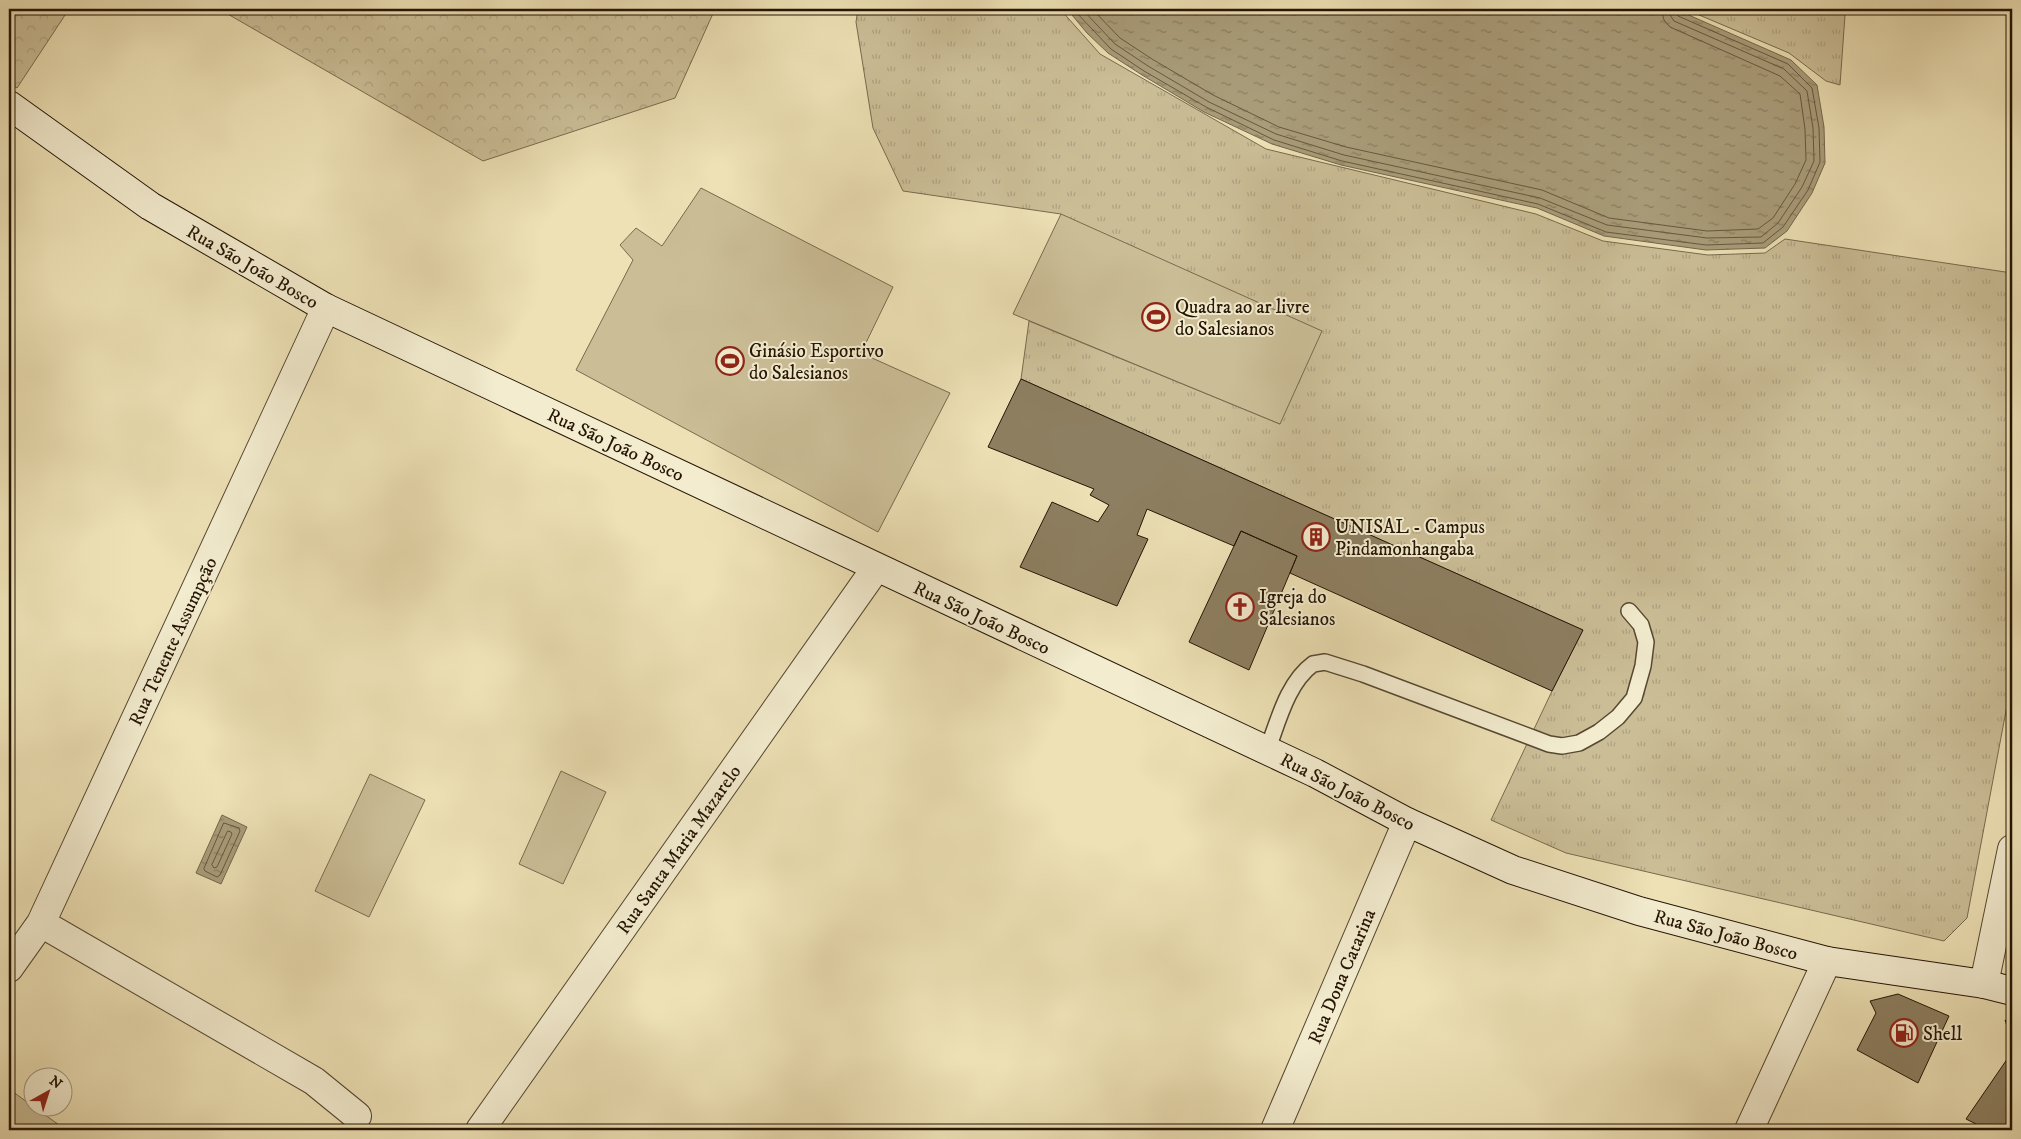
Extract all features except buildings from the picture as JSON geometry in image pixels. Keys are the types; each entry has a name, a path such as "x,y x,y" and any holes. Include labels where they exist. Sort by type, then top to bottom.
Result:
{"street":[{"name":"Rua São João Bosco","path":"9,105 150,206 326,308 1314,773 1407,822 1513,870 1639,911 1827,961 1984,984 2012,991"},
{"name":"Rua Tenente Assumpção","path":"9,968 41,923 326,308"},
{"name":"Rua Santa Maria Mazarelo","path":"480,1130 876,568"},
{"name":"Rua Dona Catarina","path":"1275,1130 1407,822"},
{"path":"1984,984 2012,849"},
{"path":"41,923 314,1081 357,1116"},
{"path":"1749,1130 1827,961"}],"lane":[{"path":"1267,751 1286,703 1299,678 1313,664 1326,662 1363,674 1549,744 1562,746 1579,743 1599,732 1618,717 1634,698 1643,666 1646,642 1642,625 1629,612"}],"green space":[{"path":"9,9 69,9 17,88 9,82"},
{"path":"219,9 715,9 675,98 483,161"},
{"path":"858,9 1060,9 1100,54 1266,149 1536,214 1603,241 1708,255 1765,253 1785,239 2012,273 2012,679 1967,918 1944,941 1566,853 1491,820 1583,630 1021,379 1029,321 1280,424 1061,214 903,191 873,128 856,22"},
{"path":"1685,9 1833,9 1845,15 1840,85 1826,81 1789,53"},
{"name":"Ginásio Esportivo do Salesianos","path":"701,188 893,287 861,353 950,393 878,532 576,370 633,260 620,245 636,228 662,246"},
{"name":"Quadra ao ar livre do Salesianos","path":"1061,214 1322,331 1280,424 1013,314"},
{"path":"561,771 606,792 563,884 519,864"},
{"path":"370,774 425,800 369,917 315,891"},
{"path":"9,1089 22,1098 22,1116 47,1116 66,1130 9,1130"}],"water":[{"path":"1067,9 1675,9 1791,60 1817,85 1824,127 1825,163 1812,193 1787,231 1765,248 1706,250 1604,236 1537,208 1341,165 1272,144 1204,112 1108,53 1087,33"},
{"path":"222,815 247,827 221,884 196,873"}],"place":[{"name":"Quadra ao ar livre do Salesianos","path":"1156,317"},
{"name":"Ginásio Esportivo do Salesianos","path":"730,361"},
{"name":"UNISAL - Campus Pindamonhangaba","path":"1316,537"},
{"name":"Igreja do Salesianos","path":"1240,607"},
{"name":"Shell","path":"1904,1033"}]}
